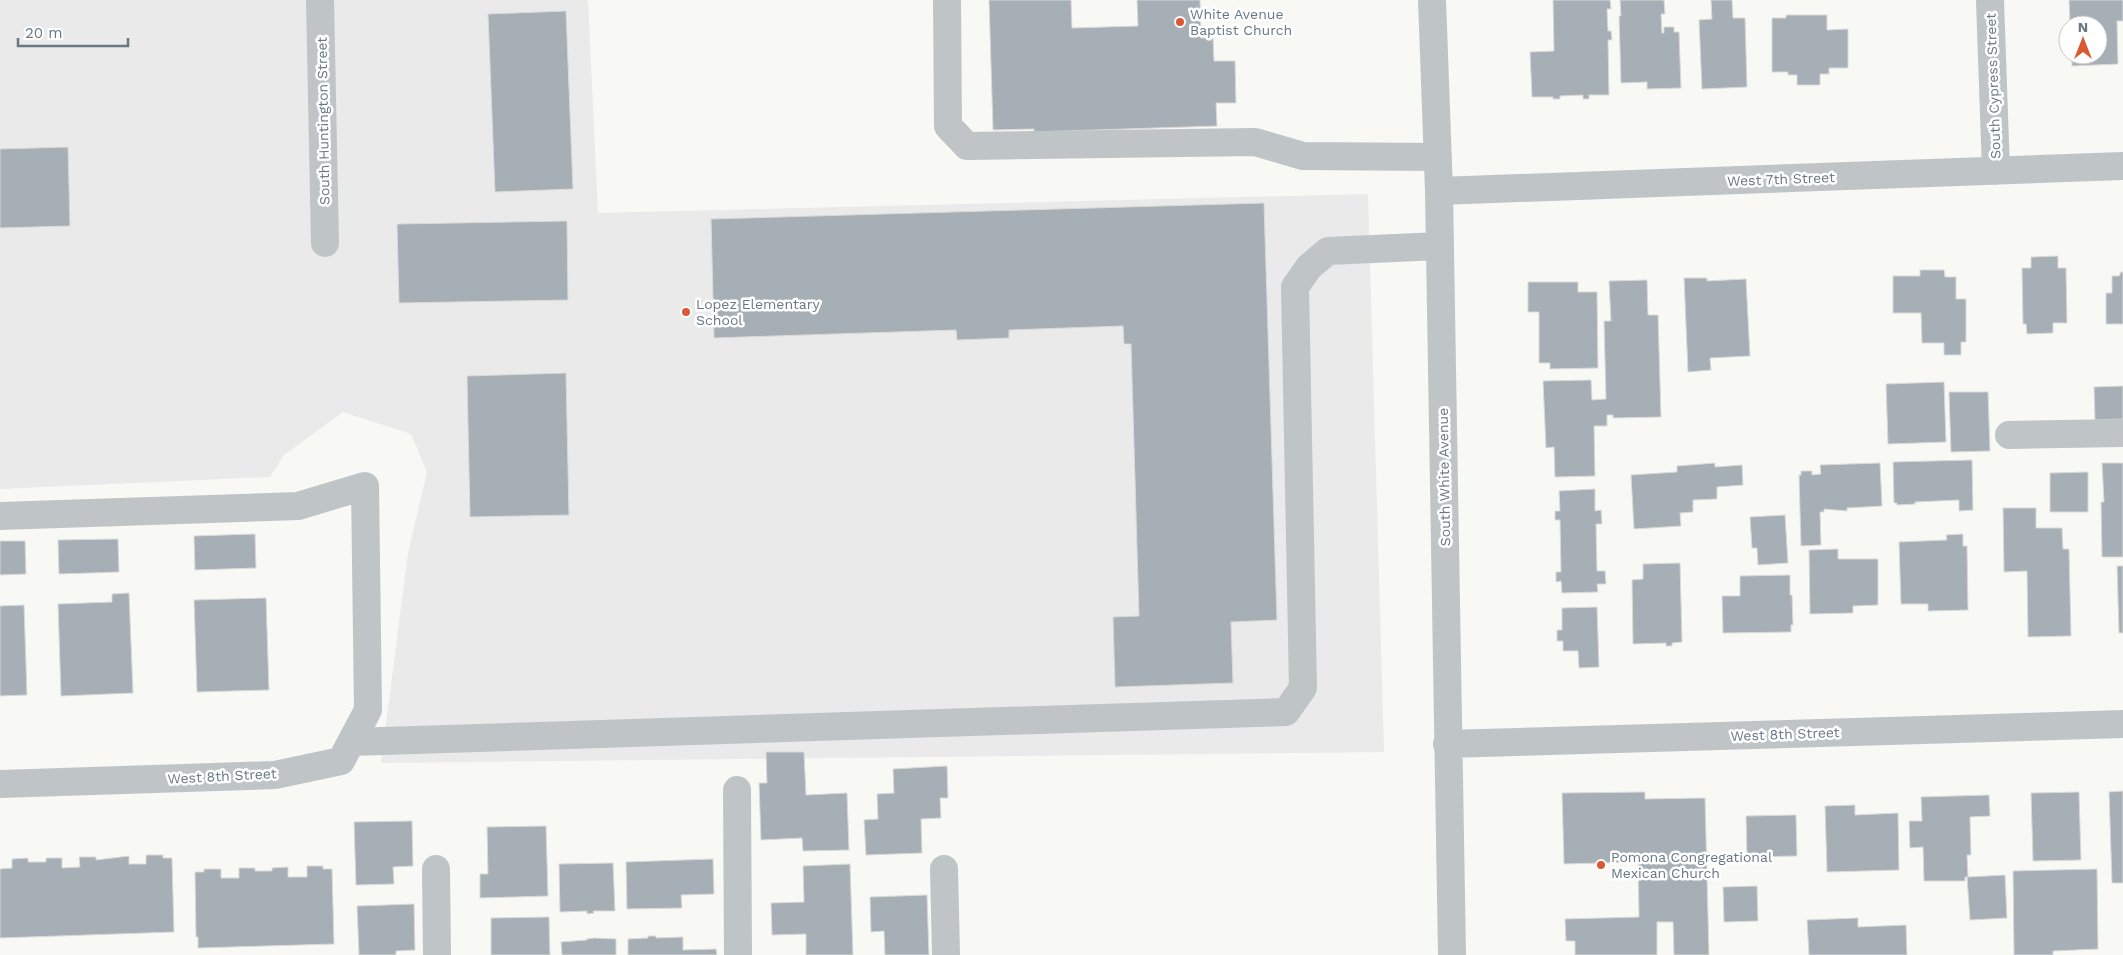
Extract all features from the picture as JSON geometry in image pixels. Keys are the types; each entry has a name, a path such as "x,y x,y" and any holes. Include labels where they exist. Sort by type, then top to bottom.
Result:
{"street":[{"name":"South Huntington Street","path":"320,0 326,243"},
{"path":"947,0 948,126 966,146 1254,142 1303,156 1438,157"},
{"name":"South White Avenue","path":"1432,0 1439,191 1452,955"},
{"name":"South Cypress Street","path":"1990,0 1996,171"},
{"name":"West 7th Street","path":"1439,191 2123,166"},
{"path":"351,742 1286,712 1302,688 1295,287 1309,267 1328,251 1440,246"},
{"path":"2009,435 2123,433"},
{"name":"West 8th Street","path":"0,516 298,506 365,486 368,710 341,761 275,775 0,784"},
{"name":"West 8th Street","path":"1448,744 2123,724"},
{"path":"737,790 738,955"},
{"path":"436,869 437,955"},
{"path":"944,869 946,955"}],"shaded area":[{"name":"Lopez Elementary School","path":"0,0 588,0 598,213 1368,194 1384,752 381,763 408,553 427,472 411,434 343,412 284,455 270,477 0,489"}],"building":[{"path":"989,0 1071,0 1072,28 1138,26 1137,0 1200,0 1201,38 1213,38 1214,61 1235,61 1236,103 1216,103 1217,126 1034,132 1034,129 993,130"},
{"path":"1553,0 1610,0 1611,9 1607,9 1608,31 1611,31 1612,40 1608,40 1609,95 1589,95 1589,99 1583,99 1583,95 1560,96 1560,99 1532,97 1530,52 1554,51"},
{"path":"1620,0 1664,0 1665,14 1661,14 1662,33 1664,33 1664,27 1674,27 1674,32 1679,32 1681,88 1647,89 1647,82 1621,83"},
{"path":"1711,0 1732,0 1733,18 1745,18 1747,87 1702,89 1699,20 1712,19"},
{"path":"2069,0 2123,0 2123,21 2117,21 2118,64 2108,64 2108,15 2070,15"},
{"path":"566,11 573,189 495,192 488,14"},
{"path":"1786,15 1827,15 1827,30 1848,29 1848,68 1829,68 1829,74 1820,74 1820,85 1797,85 1797,75 1788,75 1788,72 1772,72 1772,18 1786,18"},
{"path":"68,147 70,226 0,228 0,149"},
{"path":"1264,203 1277,620 1231,622 1233,683 1115,687 1113,617 1139,616 1131,344 1124,344 1123,326 1009,330 1009,338 957,340 956,330 714,338 711,219"},
{"path":"567,221 568,300 399,303 397,224"},
{"path":"2058,256 2058,268 2066,268 2067,323 2053,323 2053,333 2027,334 2026,324 2023,324 2022,268 2031,268 2031,257"},
{"path":"1920,270 1944,270 1945,277 1956,277 1956,299 1966,299 1966,342 1961,342 1961,355 1944,355 1944,343 1922,343 1921,313 1893,313 1893,276 1920,276"},
{"path":"2123,272 2123,324 2106,324 2106,293 2112,293 2112,276 2119,276"},
{"path":"1684,278 1707,278 1707,281 1746,279 1750,356 1710,358 1711,370 1688,372"},
{"path":"1647,280 1648,315 1658,315 1661,417 1613,418 1613,415 1607,415 1607,426 1594,426 1595,476 1555,477 1554,447 1546,448 1543,381 1591,380 1592,400 1606,399 1604,321 1611,321 1609,281"},
{"path":"1528,282 1578,282 1578,292 1597,292 1598,368 1550,369 1550,363 1539,363 1539,312 1528,312"},
{"path":"566,373 569,515 470,517 467,376"},
{"path":"1944,382 1946,442 1888,444 1886,384"},
{"path":"2123,386 2123,419 2095,420 2094,387"},
{"path":"1949,392 1988,392 1990,451 1951,452"},
{"path":"1972,460 1973,510 1959,511 1959,500 1915,502 1915,504 1897,505 1897,503 1894,503 1893,462"},
{"path":"1715,463 1715,467 1742,465 1743,485 1717,487 1717,499 1693,500 1693,512 1680,513 1681,526 1634,529 1631,475 1677,472 1677,466"},
{"path":"1880,463 1882,506 1847,508 1847,511 1824,509 1824,512 1820,512 1821,545 1801,546 1799,475 1801,475 1801,471 1812,471 1812,475 1821,474 1820,465"},
{"path":"2102,463 2123,463 2123,557 2102,557 2101,502 2104,502"},
{"path":"2088,472 2088,512 2050,512 2050,473"},
{"path":"1595,489 1595,511 1601,510 1602,524 1596,524 1597,571 1605,571 1606,584 1597,584 1598,592 1562,593 1561,581 1556,582 1556,572 1561,572 1560,520 1555,520 1555,511 1560,511 1559,491"},
{"path":"2003,508 2036,508 2036,528 2062,528 2063,549 2069,549 2071,636 2028,637 2027,571 2004,572"},
{"path":"1785,515 1788,563 1758,565 1757,548 1752,548 1750,517"},
{"path":"255,534 256,568 195,570 194,536"},
{"path":"1963,534 1963,546 1967,546 1968,610 1928,611 1928,604 1901,604 1899,542 1947,540 1946,535"},
{"path":"118,539 119,572 59,574 58,540"},
{"path":"0,541 25,541 26,574 0,575"},
{"path":"1838,549 1838,559 1878,559 1878,605 1853,606 1853,613 1810,614 1809,550"},
{"path":"1680,563 1682,642 1672,643 1672,646 1666,646 1666,643 1633,644 1632,580 1643,579 1643,564"},
{"path":"2117,566 2123,566 2123,633 2119,633"},
{"path":"1790,575 1793,625 1791,625 1791,632 1723,633 1722,596 1740,596 1740,576"},
{"path":"129,593 133,693 61,696 58,604 112,602 112,594"},
{"path":"266,598 269,690 197,692 194,600"},
{"path":"24,605 27,695 0,696 0,606"},
{"path":"1597,607 1599,667 1579,668 1578,651 1563,651 1563,641 1557,641 1557,630 1562,630 1562,608"},
{"path":"766,752 804,752 806,795 847,793 849,850 803,851 802,838 761,840 759,783 767,783"},
{"path":"947,766 948,798 940,798 941,818 921,819 922,853 866,855 864,820 878,819 877,794 894,793 893,769"},
{"path":"2123,791 2123,883 2112,883 2109,792"},
{"path":"1645,792 1645,799 1705,798 1709,955 1674,955 1673,922 1657,922 1657,955 1575,955 1575,941 1566,941 1565,919 1639,917 1638,862 1564,864 1562,793"},
{"path":"2079,792 2081,860 2033,861 2031,793"},
{"path":"1989,795 1990,816 1970,817 1971,855 1967,855 1968,877 1965,877 1965,881 1924,881 1923,847 1910,848 1909,821 1922,821 1921,797"},
{"path":"1855,805 1855,815 1898,813 1899,870 1827,872 1825,806"},
{"path":"1796,815 1797,856 1747,857 1746,816"},
{"path":"412,821 413,866 393,867 394,884 356,885 354,822"},
{"path":"546,826 548,896 480,898 480,874 488,874 487,827"},
{"path":"146,855 163,855 163,858 172,858 174,932 0,938 0,869 12,868 12,859 28,858 28,862 46,862 46,858 62,858 62,868 80,867 79,857 96,857 96,860 129,856 129,864 146,864"},
{"path":"713,859 714,894 681,895 682,908 627,909 626,862"},
{"path":"613,863 615,911 593,911 594,913 587,914 587,911 560,912 559,864"},
{"path":"850,864 853,955 806,955 806,934 772,935 771,903 804,902 803,866"},
{"path":"307,866 323,866 323,869 332,869 334,944 198,948 198,937 196,937 195,872 204,872 204,869 221,869 221,878 239,878 239,868 255,868 255,871 272,871 272,868 288,867 288,877 307,877"},
{"path":"2097,869 2098,949 2053,951 2053,955 2014,955 2013,871"},
{"path":"2005,875 2007,918 1970,920 1967,877"},
{"path":"1757,886 1758,921 1724,922 1723,887"},
{"path":"927,895 929,955 885,955 884,931 871,932 870,897"},
{"path":"414,904 415,950 396,951 396,955 359,955 357,906"},
{"path":"549,917 550,955 491,955 491,918"},
{"path":"1858,918 1858,927 1906,925 1907,955 1809,955 1807,920"},
{"path":"648,936 656,936 656,938 683,937 683,950 716,949 717,955 628,955 628,939 648,938"},
{"path":"594,938 616,939 616,955 562,955 561,942"}],"place":[{"name":"White Avenue Baptist Church","path":"1180,22"},
{"name":"Lopez Elementary School","path":"686,312"},
{"name":"Pomona Congregational Mexican Church","path":"1601,865"}]}
